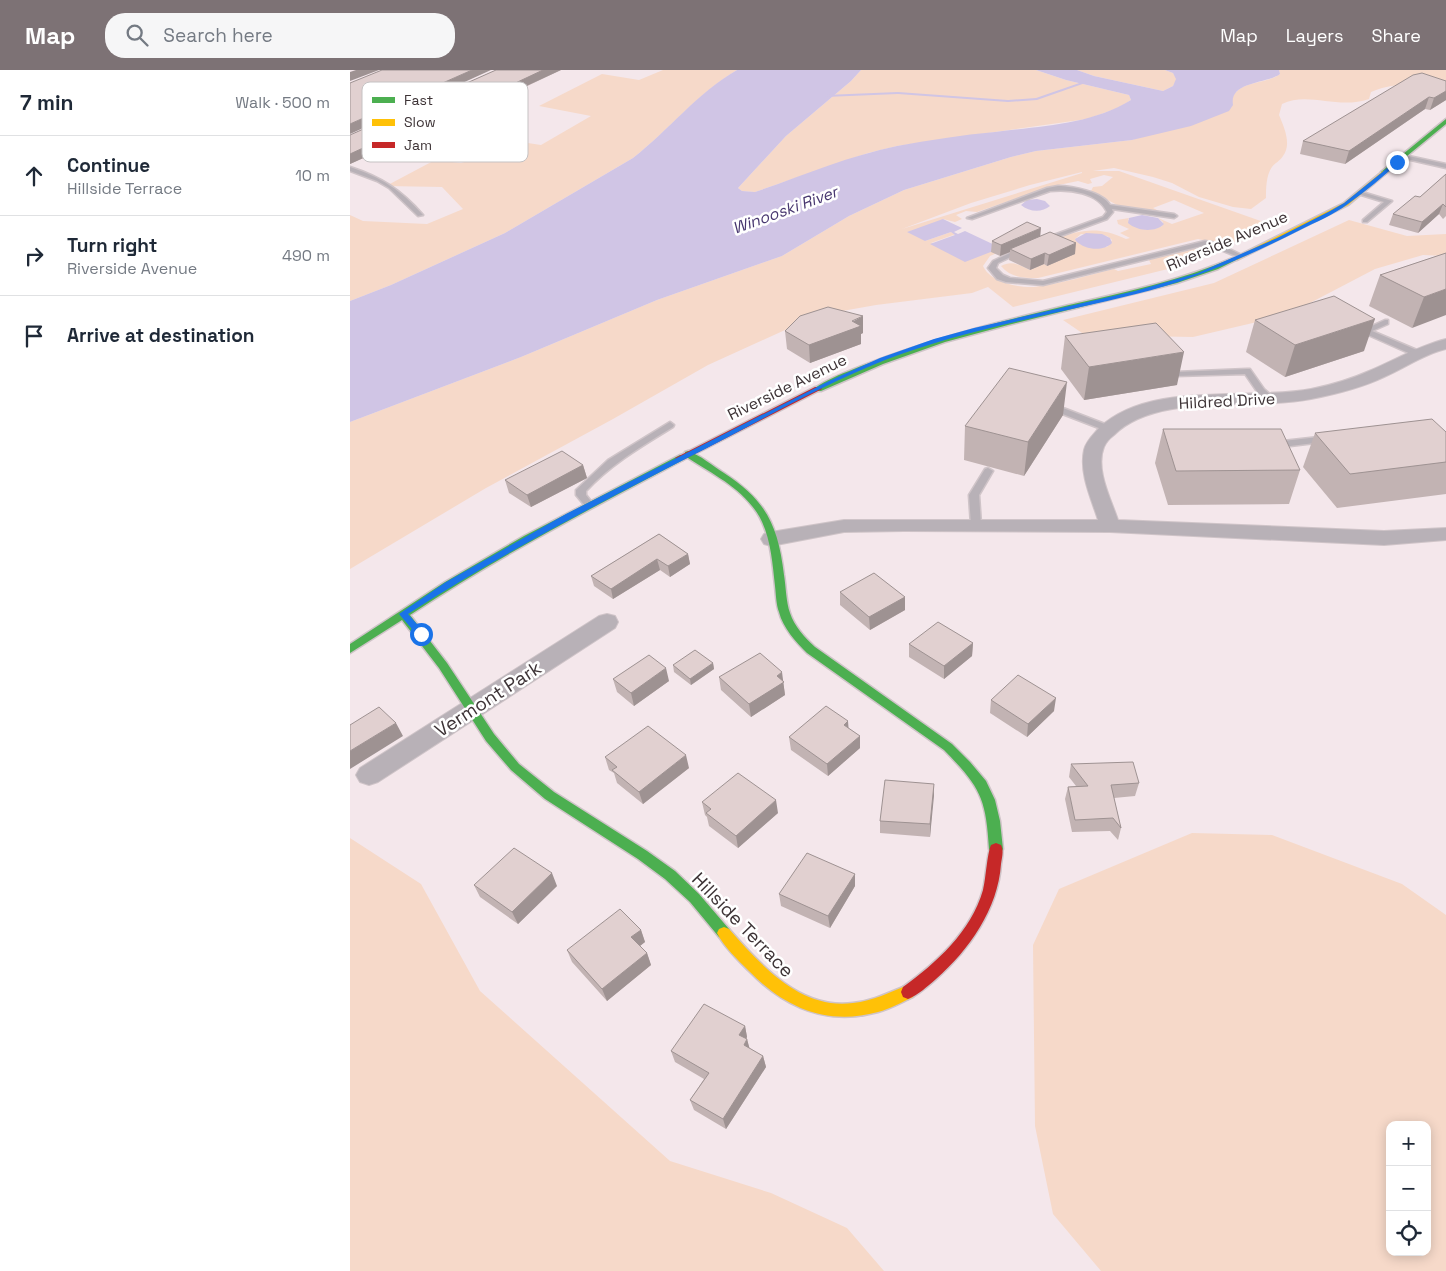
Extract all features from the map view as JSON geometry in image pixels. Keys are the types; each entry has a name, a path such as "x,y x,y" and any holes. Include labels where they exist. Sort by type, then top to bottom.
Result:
{"main road":[{"name":"Riverside Avenue","path":"350,649 490,559 589,505 831,382 914,348 974,330 1173,283 1242,256 1332,212 1360,193 1446,121"},
{"name":"Hillside Terrace","path":"403,614 421,634 490,739 515,766 546,793 579,816 632,848 679,883 770,984 789,998 813,1007 836,1011 863,1010 892,1002 918,987 940,968 970,933 984,910 992,886 996,856 994,820 988,799 979,780 965,761 948,746 811,650 798,638 788,624 784,612 768,522 756,504 688,454"}],"street":[{"name":"Hildred Drive","path":"1110,526 1093,468 1094,448 1107,428 1133,412 1160,406 1201,401 1300,396 1334,388 1376,374 1416,353 1446,344"},
{"path":"771,539 844,526 976,524 1110,526 1384,538 1446,534"},
{"name":"Vermont Park","path":"369,775 607,622"}],"lane":[{"path":"1404,157 1446,166"},
{"path":"350,169 379,180 391,188 420,215"},
{"path":"970,218 1049,189 1062,187 1075,188 1106,203 1110,212 1105,218 1038,243"},
{"path":"1360,193 1389,201 1365,221"},
{"path":"1108,207 1174,216"},
{"path":"1029,247 995,262 992,268 1008,280 1043,283 1205,243 1215,244 1242,256"},
{"path":"1348,338 1385,322"},
{"path":"1366,331 1416,353"},
{"path":"1176,374 1247,371 1261,391 1270,399"},
{"path":"1047,398 1040,402 1107,428"},
{"path":"589,505 581,495 581,490 590,479 608,464 670,425"},
{"path":"1266,445 1337,436"},
{"path":"976,524 974,495 988,471"}],"shaded area":[{"path":"663,70 737,70 696,101 633,158 505,233 391,285 350,301 350,215 363,221 427,224 463,209 442,187 386,186 431,162 528,162 528,143 541,145 591,116 539,106 602,74 639,80"},
{"path":"861,70 1036,70 1066,80 1129,95 1131,100 1118,108 1087,119 897,146 868,153 755,192 742,191 738,188 786,136 851,81"},
{"path":"1077,70 1165,70 1173,73 1177,79 1173,86 1163,91 1094,76"},
{"path":"1279,70 1446,70 1446,87 1417,84 1399,85 1371,92 1369,99 1357,102 1346,103 1302,99 1282,104 1279,115 1287,141 1286,151 1270,170 1266,198 1251,209 1233,207 1199,197 1172,183 1153,177 1114,168 1093,171 1119,171 1272,225 1227,245 1198,239 1038,278 1013,275 1001,266 1012,263 1030,270 1044,264 1048,266 1053,240 1081,231 1107,232 1126,239 1130,238 1120,233 1129,229 1118,224 1117,220 1129,218 1128,220 1154,229 1162,226 1163,222 1158,218 1172,224 1204,213 1174,200 1153,208 1159,211 1117,205 1091,191 1093,187 1102,186 1113,177 1104,175 1090,179 1092,183 1088,184 1078,181 1049,187 977,212 966,211 956,215 962,219 955,222 943,219 925,241 951,232 956,234 931,243 1001,248 1004,250 990,256 983,266 987,272 998,280 1020,286 1044,286 1114,269 1118,271 1151,264 1149,260 1193,249 1210,248 1216,250 1172,268 1013,307 988,287 972,293 876,305 831,313 796,325 708,365 486,488 350,569 350,422 521,357 657,300 782,256 849,216 904,190 1036,151 1132,140 1232,98 1236,92 1247,85 1267,80 1280,74","holes":["1082,173 902,229 971,203","1081,234 1107,236 1112,240 1107,247 1095,248 1075,239"]},
{"path":"1349,220 1407,236 1446,234 1446,256 1423,255 1375,269 1287,315 1193,337 1085,335 1063,320 1214,283"},
{"path":"1192,833 1272,835 1402,884 1446,915 1446,1271 1101,1271 1053,1214 1035,1126 1033,945 1059,889"},
{"path":"350,838 421,884 480,991 670,1161 771,1193 847,1228 884,1271 350,1271"}],"water":[{"name":"Winooski River","path":"737,70 861,70 851,81 786,136 738,188 742,191 755,192 879,150 946,138 1082,120 1099,115 1131,100 1129,95 1066,80 1036,70 1077,70 1094,76 1163,91 1173,86 1176,79 1173,73 1165,70 1279,70 1280,74 1243,87 1233,97 1233,105 1229,111 1191,126 1132,140 1036,151 904,190 849,216 782,256 657,300 521,357 350,422 350,301 391,285 505,233 633,158 709,90"},
{"path":"1037,199 1045,201 1050,206 1036,211 1021,205 1027,200"},
{"path":"1142,215 1158,218 1164,224 1156,229 1146,230 1136,228 1128,223 1129,218"},
{"path":"943,219 962,228 954,232 958,234 965,231 1001,248 965,262 930,244 955,235 951,232 925,241 907,232"},
{"path":"1086,233 1102,234 1110,238 1112,243 1104,248 1089,248 1080,244 1075,239"}],"building":[{"path":"382,70 472,70 445,82 362,82 362,119 350,124 350,83"},
{"path":"496,70 543,70 518,82 469,82"},
{"path":"1422,73 1446,81 1446,91 1434,98 1429,97 1349,151 1303,141 1413,75"},
{"path":"362,130 362,148 350,154 350,135"},
{"path":"1446,174 1446,207 1443,204 1422,222 1393,214 1415,196 1420,197"},
{"path":"1027,222 1041,228 1001,245 992,241"},
{"path":"1050,232 1076,243 1049,255 1045,253 1031,259 1010,249"},
{"path":"1446,253 1446,289 1424,297 1380,275"},
{"path":"1334,296 1375,319 1295,345 1255,320"},
{"path":"828,307 863,316 852,321 861,326 809,345 785,331 800,316"},
{"path":"1156,323 1184,352 1089,367 1065,336"},
{"path":"1009,368 1067,382 1028,442 965,426"},
{"path":"1432,419 1446,432 1446,462 1350,474 1315,433"},
{"path":"1163,429 1281,429 1300,470 1176,471"},
{"path":"562,451 583,465 527,495 505,480"},
{"path":"659,534 688,554 668,566 657,559 611,589 591,576"},
{"path":"874,573 905,597 869,617 840,592"},
{"path":"938,622 973,643 944,666 909,644"},
{"path":"695,650 713,663 690,679 673,665"},
{"path":"760,653 782,672 777,676 784,682 749,704 719,677"},
{"path":"649,655 666,668 631,693 613,679"},
{"path":"1018,675 1056,698 1028,724 991,700"},
{"path":"826,706 848,721 844,725 860,736 827,764 789,737"},
{"path":"379,707 396,723 350,751 350,725"},
{"path":"648,726 686,755 639,792 612,770 617,767 605,757"},
{"path":"1133,762 1139,783 1111,785 1121,828 1113,818 1075,820 1068,787 1088,786 1071,764"},
{"path":"738,773 776,800 736,836 706,813 711,809 702,802"},
{"path":"885,780 934,784 930,824 880,821"},
{"path":"514,848 552,873 512,912 474,885"},
{"path":"807,853 855,874 828,916 779,894"},
{"path":"620,909 641,930 631,937 647,953 602,989 567,950"},
{"path":"704,1004 745,1026 739,1035 747,1039 744,1045 763,1056 723,1119 690,1100 709,1073 671,1051"}],"waterway":[{"path":"825,96 898,93 1008,101 1036,99 1089,81"}],"traffic: fast":[{"path":"1383,173 1446,121"},
{"path":"818,389 880,362 942,340 1175,282 1235,259"},
{"path":"688,454 749,496 763,515 773,541 784,612 792,628 803,642 811,650 948,747 982,785 989,800 994,821 996,849"},
{"path":"350,649 449,584 527,538 680,458"},
{"path":"403,614 437,657 490,738 515,767 567,808 643,855 670,875 710,915 724,933"}],"traffic: slow":[{"path":"1235,259 1346,204 1383,173"},
{"path":"724,933 763,975 783,991 805,1003 827,1010 852,1011 879,1005 908,992"}],"traffic: jam":[{"path":"680,458 818,389"},
{"path":"908,992 942,965 970,931 981,912 989,892 994,871 996,849"}],"route":[{"path":"421,634 403,614 449,584 568,516 831,382 882,359 936,341 974,330 1136,293 1200,274 1332,212 1346,204 1397,162"}]}
